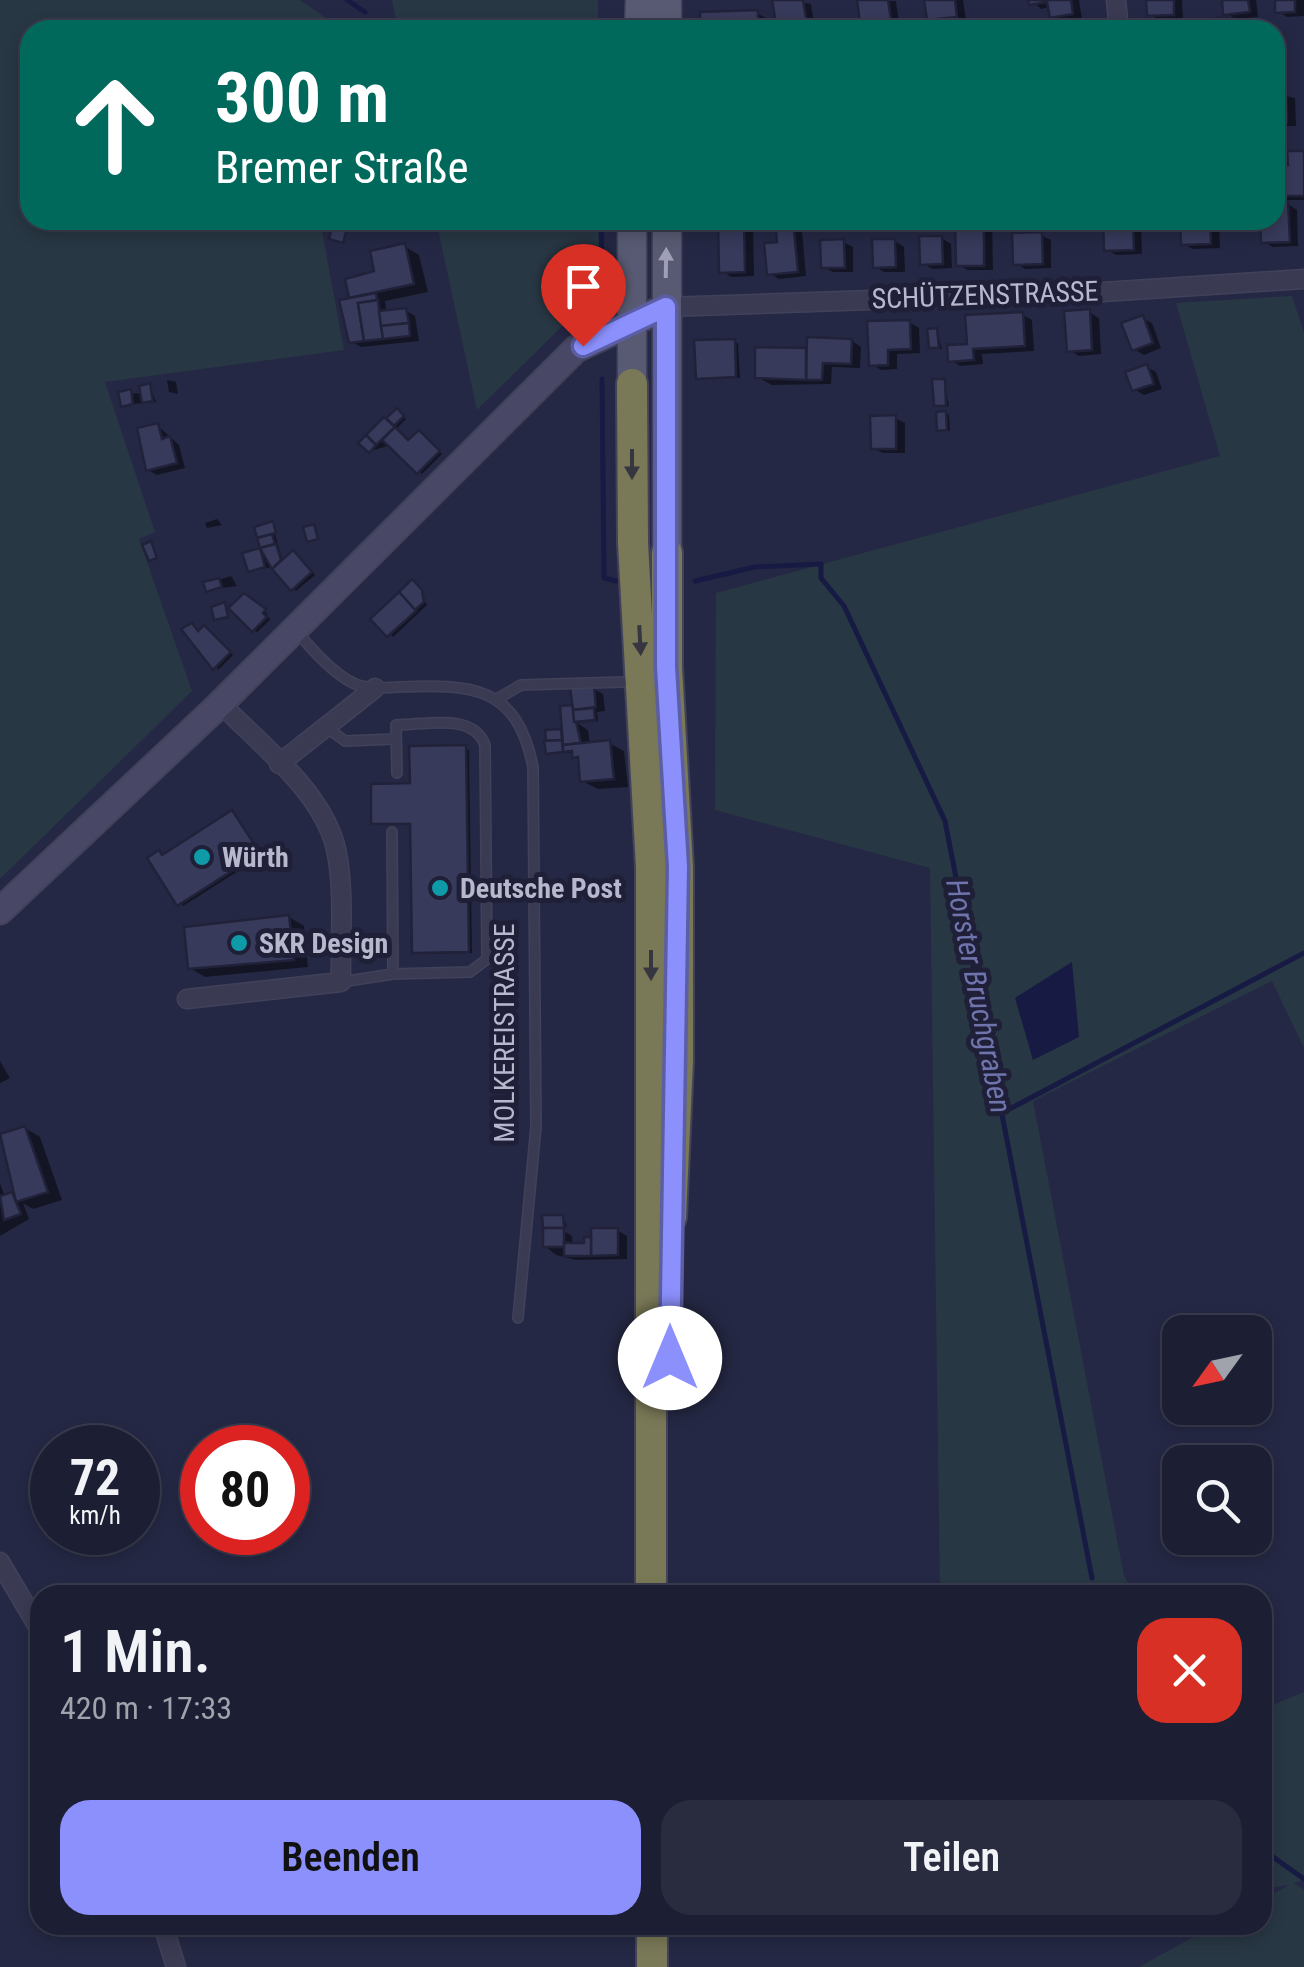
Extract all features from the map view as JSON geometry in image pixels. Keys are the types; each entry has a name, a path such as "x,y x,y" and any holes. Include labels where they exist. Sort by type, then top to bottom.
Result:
{"highway":[{"path":"632,384 633,543 650,867 651,1585"},
{"path":"667,552 666,667 678,867 670,1585"},
{"path":"652,1935 652,1967"},
{"path":"669,1935 669,1967"}],"main road":[{"path":"632,230 632,384"},
{"path":"666,230 667,552"}],"street":[{"name":"SCHÜTZENSTRASSE","path":"666,307 1103,292 1304,278"},
{"path":"0,911 220,703 292,627 576,349 666,307"},
{"path":"279,764 374,688"},
{"path":"187,999 341,982 337,852 320,811 220,703"},
{"path":"0,1562 30,1613"},
{"path":"166,1935 176,1967"}],"lane":[{"path":"292,627 354,684 374,688 470,686 496,700 521,685 622,682"},
{"name":"MOLKEREISTRASSE","path":"496,700 516,716 527,736 533,766 536,1127 518,1318"},
{"path":"341,982 393,974 470,972 487,959 484,745 480,733 467,724 396,726 396,773"},
{"path":"326,726 345,741 396,740"},
{"path":"392,832 393,974"}],"shaded area":[{"path":"0,0 300,0 329,20 20,20 20,230 322,230 344,350 105,382 155,532 139,539 192,691 0,879"},
{"path":"392,0 598,0 598,20 396,20"},
{"path":"438,230 599,230 600,289 477,410"},
{"path":"1292,296 1304,333 1304,1048 1272,981 1033,1101 1124,1576 1130,1585 940,1585 930,868 715,810 716,593 1220,456 1176,303"},
{"path":"1072,962 1079,1037 1033,1060 1015,998"},
{"path":"1304,1692 1304,1880 1294,1883 1304,1890 1304,1967 1139,1967 1197,1935 1272,1935 1272,1894 1289,1885 1272,1888 1272,1705"}],"building":[{"path":"772,0 803,0 806,20 775,20"},
{"path":"857,0 888,0 891,20 860,20"},
{"path":"924,0 955,0 957,17 927,20"},
{"path":"1028,0 1071,0 1073,14 1050,18 1047,2 1029,5"},
{"path":"1146,0 1174,0 1174,15 1147,16"},
{"path":"1222,0 1248,0 1250,12 1223,15"},
{"path":"1275,0 1295,0 1295,12 1275,13"},
{"path":"758,10 758,20 700,20 700,12"},
{"path":"1287,151 1304,151 1304,196 1285,196"},
{"path":"1288,202 1290,242 1261,243 1260,230 1285,230"},
{"path":"331,230 346,230 343,243 329,239"},
{"path":"718,230 744,230 745,272 719,273"},
{"path":"776,230 794,230 798,272 767,275 764,243 777,242"},
{"path":"955,230 984,230 984,266 956,266"},
{"path":"1103,230 1133,230 1134,250 1104,251"},
{"path":"1180,230 1210,230 1211,244 1181,245"},
{"path":"1042,232 1043,264 1013,265 1012,233"},
{"path":"919,236 942,236 943,264 920,265"},
{"path":"844,239 845,268 821,268 820,240"},
{"path":"872,239 895,239 896,267 873,268"},
{"path":"405,243 414,284 349,298 345,279 374,271 370,251"},
{"path":"376,293 377,300 358,303 364,341 349,343 339,300"},
{"path":"378,300 383,339 364,341 358,303"},
{"path":"406,308 409,323 381,326 379,311"},
{"path":"1090,309 1092,350 1067,352 1064,311"},
{"path":"1023,312 1025,346 973,349 974,360 948,362 947,345 967,344 965,315"},
{"path":"1143,315 1153,343 1132,351 1121,323"},
{"path":"910,320 911,349 888,350 888,365 869,366 867,321"},
{"path":"409,323 410,336 383,339 381,326"},
{"path":"937,328 939,348 929,348 927,329"},
{"path":"807,337 852,339 851,364 823,363 822,380 806,380"},
{"path":"735,339 736,377 696,379 694,340"},
{"path":"755,347 806,348 806,380 755,378"},
{"path":"1147,364 1154,384 1132,391 1125,372"},
{"path":"932,379 945,379 946,406 934,406"},
{"path":"150,383 153,401 142,403 139,386"},
{"path":"131,389 133,404 121,407 118,392"},
{"path":"397,408 404,416 394,426 386,418"},
{"path":"946,411 947,430 937,431 936,412"},
{"path":"896,415 896,449 871,449 870,416"},
{"path":"384,417 395,427 376,445 366,435"},
{"path":"158,423 162,439 170,436 177,463 146,471 137,428"},
{"path":"395,427 408,440 419,430 440,451 417,474 382,440"},
{"path":"366,435 376,445 369,453 358,443"},
{"path":"273,521 276,533 257,538 254,527"},
{"path":"314,524 318,539 307,542 303,527"},
{"path":"272,534 275,544 260,548 257,538"},
{"path":"151,541 157,558 149,561 142,545"},
{"path":"276,544 281,560 272,569 260,548"},
{"path":"260,548 265,567 248,572 242,553"},
{"path":"293,550 312,572 291,591 272,569"},
{"path":"219,578 222,587 206,592 203,582"},
{"path":"412,579 422,590 424,602 415,610 399,592"},
{"path":"399,592 416,611 387,637 370,619"},
{"path":"244,593 266,609 263,613 267,617 252,632 228,608"},
{"path":"225,602 228,617 214,620 211,607"},
{"path":"192,623 198,631 204,625 231,652 213,670 181,629"},
{"path":"594,686 596,707 573,710 570,688"},
{"path":"572,705 581,743 563,745 560,706"},
{"path":"594,708 595,720 574,722 573,710"},
{"path":"561,729 562,740 546,741 545,730"},
{"path":"562,740 563,752 546,754 544,741"},
{"path":"610,740 614,779 580,782 578,757 572,758 572,751 563,752 563,745"},
{"name":"Deutsche Post","path":"466,745 469,952 412,953 410,824 371,824 371,784 410,783 409,746"},
{"name":"Würth","path":"232,810 260,853 177,906 147,858 159,850 162,855"},
{"name":"SKR Design","path":"289,915 294,960 188,969 184,927"},
{"path":"25,1126 48,1192 16,1202 0,1134"},
{"path":"12,1192 21,1214 4,1220 0,1196"},
{"path":"542,1215 563,1215 564,1228 543,1228"},
{"path":"543,1228 564,1228 564,1247 543,1247"},
{"path":"591,1228 618,1228 618,1255 591,1256"},
{"path":"584,1237 591,1237 591,1256 564,1256 564,1243 584,1243"}],"waterway":[{"name":"Horster Bruchgraben","path":"347,0 365,12"},
{"name":"Horster Bruchgraben","path":"601,230 602,276"},
{"name":"Horster Bruchgraben","path":"602,379 604,578 616,581"},
{"name":"Horster Bruchgraben","path":"695,581 755,567 821,564 821,578 844,606 945,821 1092,1578"},
{"path":"1002,1113 1304,953"},
{"name":"Horster Bruchgraben","path":"1272,1856 1304,1879"}],"place":[{"name":"Würth","path":"202,857"},
{"name":"Deutsche Post","path":"440,888"},
{"name":"SKR Design","path":"239,943"}],"route":[{"path":"583,346 666,307 666,667 678,867 677,1122 671,1182 670,1358"}]}
